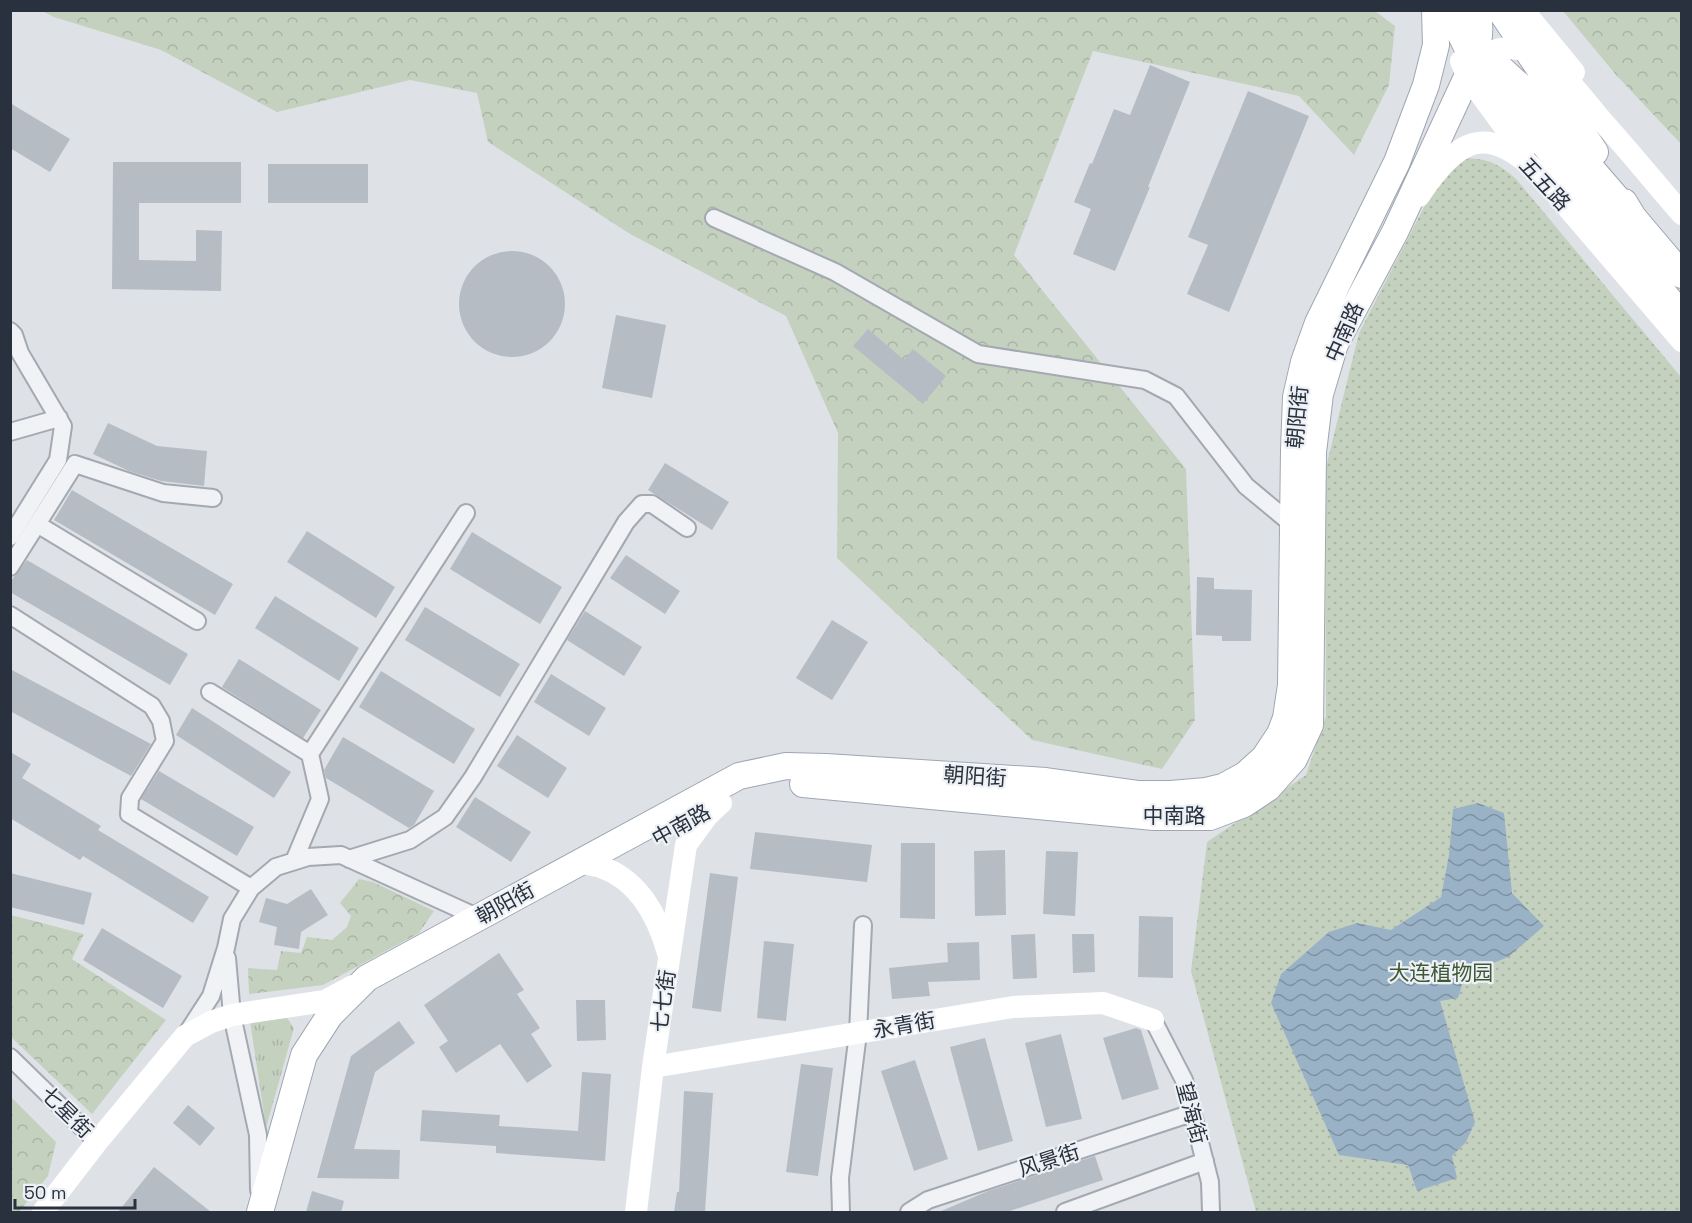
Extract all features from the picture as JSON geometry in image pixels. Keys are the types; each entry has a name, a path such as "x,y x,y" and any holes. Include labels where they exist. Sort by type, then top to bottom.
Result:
{"main road":[{"path":"1397,162 1426,85 1436,45 1435,10"},
{"path":"1449,10 1468,69 1539,174"},
{"name":"中南路","path":"368,978 396,977 590,865 738,794 770,784 801,784 1154,817 1210,817 1244,804 1268,788 1293,759 1310,725 1313,452 1320,394 1335,344 1395,232 1468,69 1479,36 1480,19 1477,10"},
{"path":"1500,10 1593,148 1633,217"},
{"path":"1523,10 1616,122 1682,207"},
{"path":"1468,69 1487,53 1508,48 1526,50 1550,64 1570,84 1682,214"},
{"path":"1397,162 1456,72 1499,67 1520,86 1682,275"},
{"path":"1468,69 1552,155 1660,290 1680,332"},
{"name":"五五路","path":"1395,232 1447,159 1460,148 1482,141 1500,144 1522,157 1539,174 1680,332"},
{"name":"朝阳街","path":"260,1212 304,1055 330,1015 368,978 477,917 590,865 739,776 786,766 1046,781 1139,794 1171,794 1223,787 1245,775 1264,758 1280,734 1286,718 1291,685 1296,398 1304,362 1318,323 1397,162"},
{"name":"七七街","path":"636,1212 653,1067 686,845 707,816 721,803"},
{"path":"590,865 627,882 645,898 663,933 669,957"},
{"path":"43,1212 185,1035 232,1015 325,1001 368,978"},
{"name":"永青街","path":"653,1067 1013,1007 1103,1003 1153,1020"}],"street":[{"path":"714,218 835,272 978,354 1145,380 1176,396 1246,486 1293,525"},
{"path":"10,331 14,335 20,353 63,426 57,460 10,537"},
{"path":"10,432 58,418"},
{"path":"10,567 75,464 163,493 213,498"},
{"path":"349,859 410,840 445,817 473,777 626,522 642,504 652,504 687,528"},
{"path":"294,861 320,799 310,754 466,513"},
{"path":"37,524 197,621"},
{"path":"10,615 152,706 161,721 165,741 130,798 129,814 251,888"},
{"path":"210,692 310,754"},
{"path":"185,1035 211,996 226,948 232,919 251,888 276,867 308,857 341,855 477,917"},
{"path":"841,1212 840,1178 858,1033 863,925"},
{"path":"226,948 232,1015 258,1135 260,1212"},
{"name":"望海街","path":"1153,1020 1184,1080 1210,1182 1211,1212"},
{"name":"七星街","path":"10,1057 97,1142"},
{"name":"风景街","path":"909,1212 928,1200 1192,1113"},
{"path":"1065,1212 1204,1161"}],"green space":[{"path":"42,11 1375,11 1395,26 1389,85 1354,155 1299,96 1093,51 1014,255 1186,469 1195,720 1162,769 1032,740 837,558 838,433 786,316 630,234 488,142 477,93 410,80 277,112 161,50 54,17"},
{"path":"1563,11 1681,11 1681,144 1617,76"},
{"name":"大连植物园","path":"1469,158 1494,164 1516,179 1681,377 1681,1212 1256,1212 1191,971 1207,842 1306,775 1326,716 1325,471 1359,333 1436,184 1450,168"},
{"path":"359,879 373,882 434,911 419,933 323,985 249,994 248,968 277,970 281,951 301,953 307,937 332,940 347,927 351,916 340,903"},
{"path":"11,915 84,934 72,959 166,1020 92,1114 11,1037"},
{"path":"287,1018 294,1028 266,1128 250,1021"},
{"path":"11,1097 56,1142 48,1176 19,1212 11,1212"}],"water":[{"path":"1478,803 1504,813 1512,893 1544,926 1508,957 1465,975 1458,998 1440,1001 1475,1122 1466,1142 1452,1156 1457,1178 1417,1191 1408,1165 1339,1155 1271,1003 1281,974 1329,932 1357,923 1391,930 1441,897 1449,855 1453,809"}],"building":[{"path":"1150,65 1190,82 1115,271 1073,254 1091,209 1074,202 1114,109 1130,115"},
{"path":"1248,91 1309,116 1229,312 1187,294 1208,245 1188,237"},
{"path":"10,103 70,139 50,172 10,148"},
{"path":"113,162 241,162 241,203 139,203 139,260 196,261 196,230 222,231 221,291 112,289"},
{"path":"268,164 368,164 368,203 268,203"},
{"path":"512,251 532,255 550,266 561,284 565,304 561,324 550,342 532,353 512,357 492,353 474,342 463,324 459,304 463,284 474,266 492,255"},
{"path":"616,315 666,325 652,398 602,388"},
{"path":"868,329 904,360 913,349 946,376 923,404 853,346"},
{"path":"108,423 157,446 207,451 204,486 161,481 129,471 93,454"},
{"path":"665,463 729,502 712,530 648,490"},
{"path":"72,490 233,584 215,615 54,520"},
{"path":"307,531 395,587 376,618 287,562"},
{"path":"472,532 562,587 540,624 450,569"},
{"path":"626,555 680,591 665,614 610,578"},
{"path":"27,560 188,654 170,685 10,592 10,582"},
{"path":"1197,577 1214,578 1214,589 1252,590 1251,641 1222,641 1222,636 1196,635"},
{"path":"275,596 359,648 339,681 255,628"},
{"path":"425,607 520,664 500,697 405,640"},
{"path":"585,611 642,647 624,676 567,640"},
{"path":"832,620 868,642 832,700 796,678"},
{"path":"239,659 321,710 303,738 222,687"},
{"path":"10,669 151,744 131,776 10,711"},
{"path":"381,671 475,729 454,764 359,707"},
{"path":"551,674 606,708 589,736 534,702"},
{"path":"192,708 291,772 274,798 176,735"},
{"path":"517,735 567,768 548,798 497,766"},
{"path":"343,737 434,791 414,825 409,828 326,778 324,770"},
{"path":"10,752 31,764 22,778 101,826 98,830 209,897 193,923 83,856 80,860 10,818"},
{"path":"159,771 254,827 237,856 141,799"},
{"path":"475,797 531,832 511,862 456,827"},
{"path":"755,832 872,845 867,882 750,869"},
{"path":"901,843 935,843 935,919 900,918"},
{"path":"1005,850 1006,915 975,916 974,851"},
{"path":"1046,851 1078,852 1075,916 1043,914"},
{"path":"10,873 92,893 84,925 10,907"},
{"path":"710,873 738,877 721,1012 692,1008"},
{"path":"311,889 328,915 301,932 299,949 274,945 277,927 259,922 266,898 287,904"},
{"path":"1139,916 1173,917 1173,978 1138,977"},
{"path":"102,928 182,976 163,1008 83,960"},
{"path":"1035,934 1037,978 1013,979 1011,935"},
{"path":"1072,934 1094,934 1095,972 1073,973"},
{"path":"764,941 794,944 786,1021 757,1018"},
{"path":"979,942 980,980 928,982 930,996 892,999 889,968 948,962 947,943"},
{"path":"499,953 524,990 517,994 540,1028 531,1034 552,1066 527,1083 500,1044 456,1073 439,1047 448,1041 424,1005"},
{"path":"576,1000 605,1000 606,1040 577,1041"},
{"path":"399,1021 415,1043 375,1072 354,1149 400,1150 399,1179 317,1178 351,1056"},
{"path":"1136,1028 1141,1030 1159,1089 1122,1100 1103,1038"},
{"path":"1061,1034 1082,1119 1046,1127 1025,1043"},
{"path":"985,1038 1013,1141 978,1151 950,1047"},
{"path":"915,1060 948,1159 914,1171 881,1071"},
{"path":"801,1064 833,1068 818,1176 786,1172"},
{"path":"582,1072 611,1074 605,1161 496,1153 496,1146 420,1141 422,1110 500,1115 499,1126 578,1131"},
{"path":"684,1091 713,1093 705,1212 674,1212 677,1192 679,1192"},
{"path":"188,1105 215,1128 200,1146 173,1123"},
{"path":"1095,1156 1103,1180 1007,1212 939,1212 988,1191"},
{"path":"154,1167 211,1212 118,1212"},
{"path":"312,1191 344,1201 341,1212 306,1212"}]}
